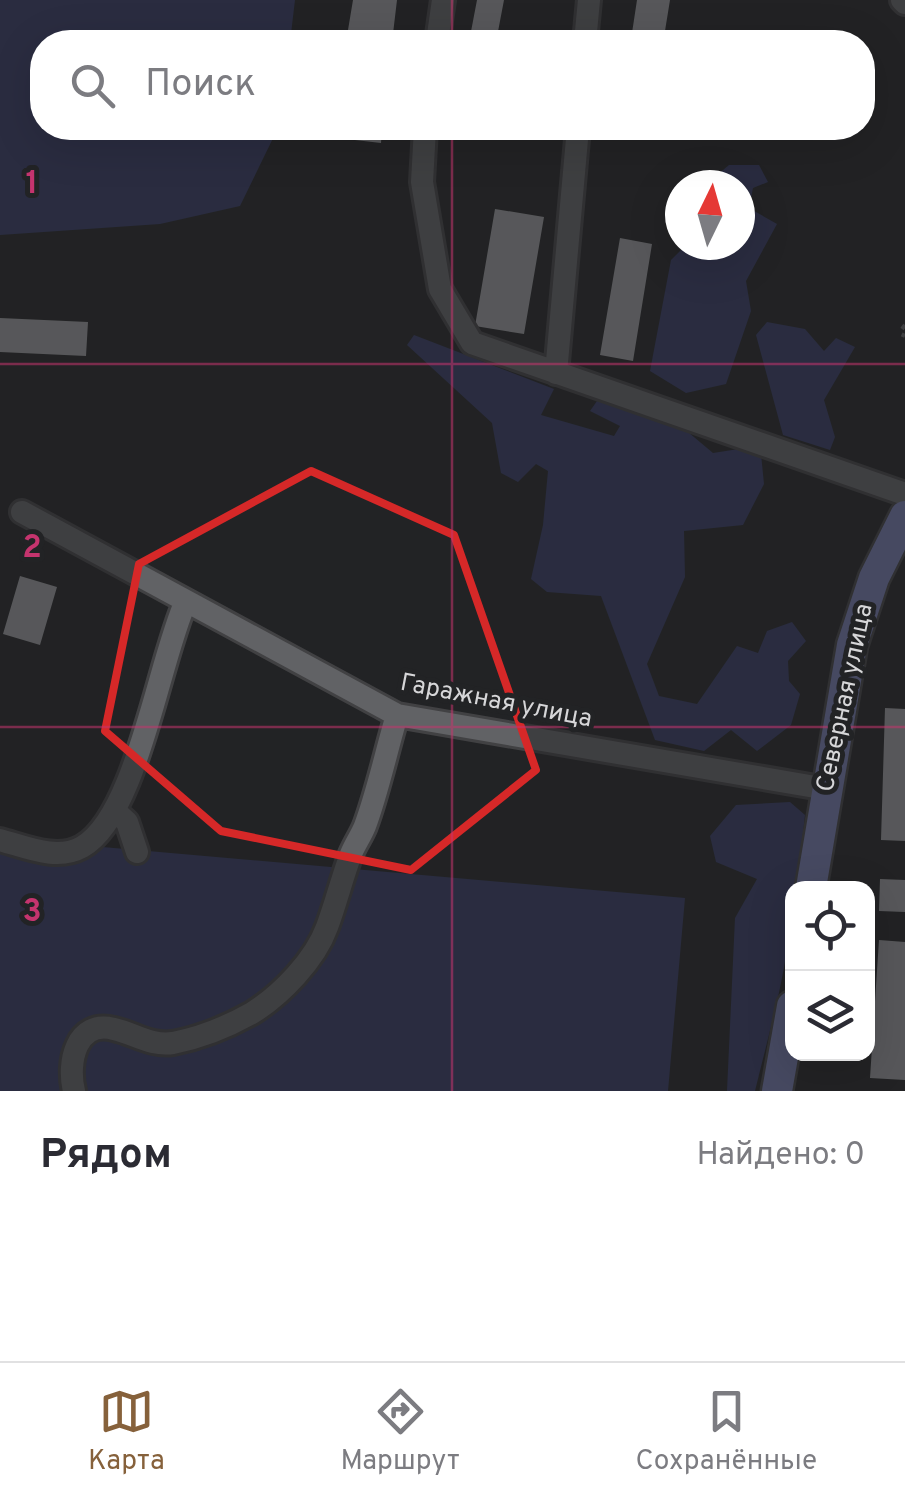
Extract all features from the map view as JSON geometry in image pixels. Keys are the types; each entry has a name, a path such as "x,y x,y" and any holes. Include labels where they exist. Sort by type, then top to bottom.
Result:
{"main road":[{"name":"Северная улица","path":"812,881 852,646 862,607 905,516"},
{"path":"776,1091 785,1043"}],"street":[{"path":"439,30 443,0"},
{"path":"586,30 589,0"},
{"path":"424,140 422,182 440,288 472,343 905,494"},
{"path":"556,372 577,140"},
{"name":"Гаражная улица","path":"22,512 396,715 827,789"},
{"path":"0,840 50,854 69,852 84,846 115,812 147,722 172,629 186,601"},
{"path":"74,1091 72,1060 77,1042 89,1032 102,1027 140,1040 173,1042 217,1030 254,1012 290,982 326,932 352,852 364,829 396,715"},
{"path":"115,812 127,822 136,852"}],"path":[{"path":"905,325 899,333 905,336"}],"highlighted area":[{"path":"311,471 454,535 536,770 411,870 221,831 105,731 139,564"}],"shaded area":[{"path":"0,0 295,0 291,30 30,30 30,140 272,140 240,206 160,224 0,235"},
{"path":"729,165 759,165 768,182 755,187 755,170 723,170"},
{"path":"755,211 777,224 746,281 751,311 726,384 686,393 650,371 671,260 755,260"},
{"path":"767,322 805,329 824,351 836,338 855,347 824,400 835,437 830,450 783,435 756,335"},
{"path":"414,335 554,389 541,415 614,436 620,426 590,411 597,401 682,427 713,453 745,448 761,454 764,484 743,525 684,531 685,577 647,664 659,696 697,704 737,646 758,653 767,631 792,622 806,641 788,661 789,681 800,694 791,725 757,751 731,730 704,751 655,740 601,596 547,592 531,579 543,525 548,471 536,464 518,482 501,473 492,423 407,345"},
{"path":"790,802 805,815 798,881 785,881 785,958 755,1091 727,1091 735,918 757,879 716,862 710,836 736,805"},
{"path":"0,838 685,898 668,1091 0,1091"}],"building":[{"path":"353,0 397,0 393,30 348,30"},
{"path":"477,0 504,0 498,30 471,30"},
{"path":"637,0 670,0 665,30 632,30"},
{"path":"495,209 544,217 524,334 475,326"},
{"path":"620,238 652,244 633,361 600,355"},
{"path":"0,318 88,322 86,356 0,352"},
{"path":"20,576 57,587 40,645 3,634"},
{"path":"885,708 905,709 905,841 881,840"},
{"path":"880,879 905,880 905,912 879,911"},
{"path":"879,940 905,942 905,1080 870,1078 871,1061 875,1061"}]}
